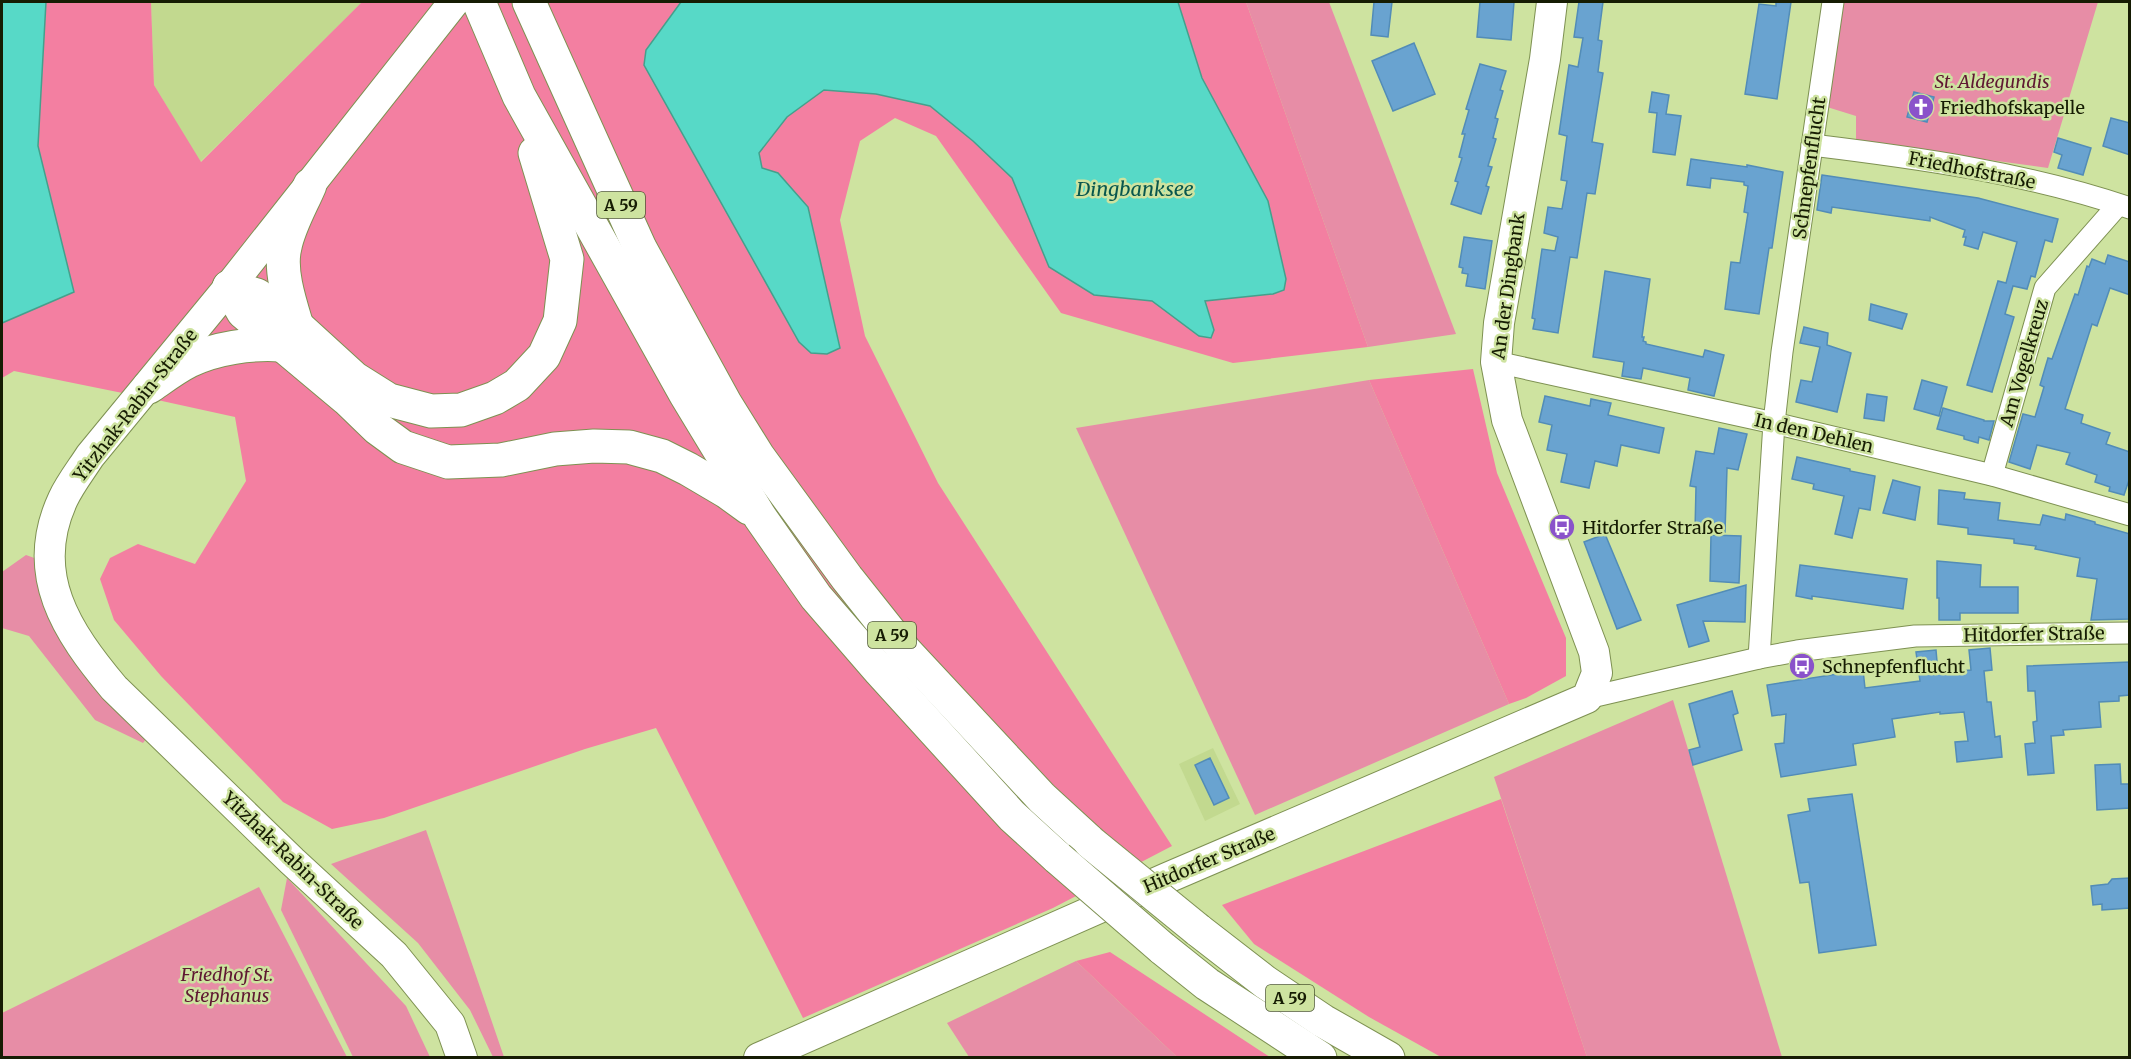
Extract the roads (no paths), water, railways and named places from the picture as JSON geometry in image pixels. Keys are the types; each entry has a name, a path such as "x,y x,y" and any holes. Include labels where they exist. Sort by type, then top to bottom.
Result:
{"highway":[{"name":"A 59","path":"479,2 519,96 686,395 760,516 816,597 1012,816 1162,948 1216,991 1320,1058"},
{"name":"A 59","path":"529,2 640,248 725,403 758,456 905,651 1042,798 1090,842 1265,982 1323,1021 1388,1058"},
{"path":"229,287 243,312 289,336 389,400 431,411 461,410 495,398 517,386 544,356 560,321 567,259 519,96"},
{"path":"310,185 285,245 283,258 288,298 289,336 377,428 403,447 448,462 501,460 555,449 594,446 629,447 662,456 688,469 727,492 760,516"},
{"path":"149,387 189,361 238,346 289,336"}],"street":[{"name":"An der Dingbank","path":"1552,2 1545,59 1499,323 1496,362 1507,420 1594,652 1597,673 1587,698"},
{"name":"Schnepfenflucht","path":"1759,658 1774,423 1833,2"},
{"name":"Yitzhak-Rabin-Straße","path":"445,13 149,387 90,456 73,482 57,515 50,543 50,562 55,597 63,617 76,641 114,688 292,861 394,956 450,1024 462,1058"},
{"name":"Friedhofstraße","path":"1812,145 1938,162 2046,184 2124,207"},
{"name":"Am Vogelkreuz","path":"1992,475 2045,288 2124,207"},
{"name":"In den Dehlen","path":"1496,362 1774,423 1992,475 2130,515"},
{"name":"Hitdorfer Straße","path":"759,1058 1157,882 1587,698 1759,658 1915,636 2130,633"}],"water":[{"path":"2,2 46,2 38,146 74,292 2,323"},
{"name":"Dingbanksee","path":"681,2 1178,2 1202,78 1268,201 1286,279 1284,290 1273,294 1205,301 1214,330 1211,338 1199,336 1152,301 1094,295 1049,267 1012,178 973,141 930,106 876,94 824,90 787,117 759,153 762,168 778,173 808,207 840,348 827,354 811,353 799,342 644,65 646,50"}],"place":[{"name":"Friedhofskapelle","path":"1921,107"},
{"name":"Hitdorfer Straße","path":"1562,527"},
{"name":"Schnepfenflucht","path":"1802,666"}],"park label":[{"name":"St. Aldegundis","path":"1992,81"},
{"name":"Friedhof St. Stephanus","path":"227,984"}]}
